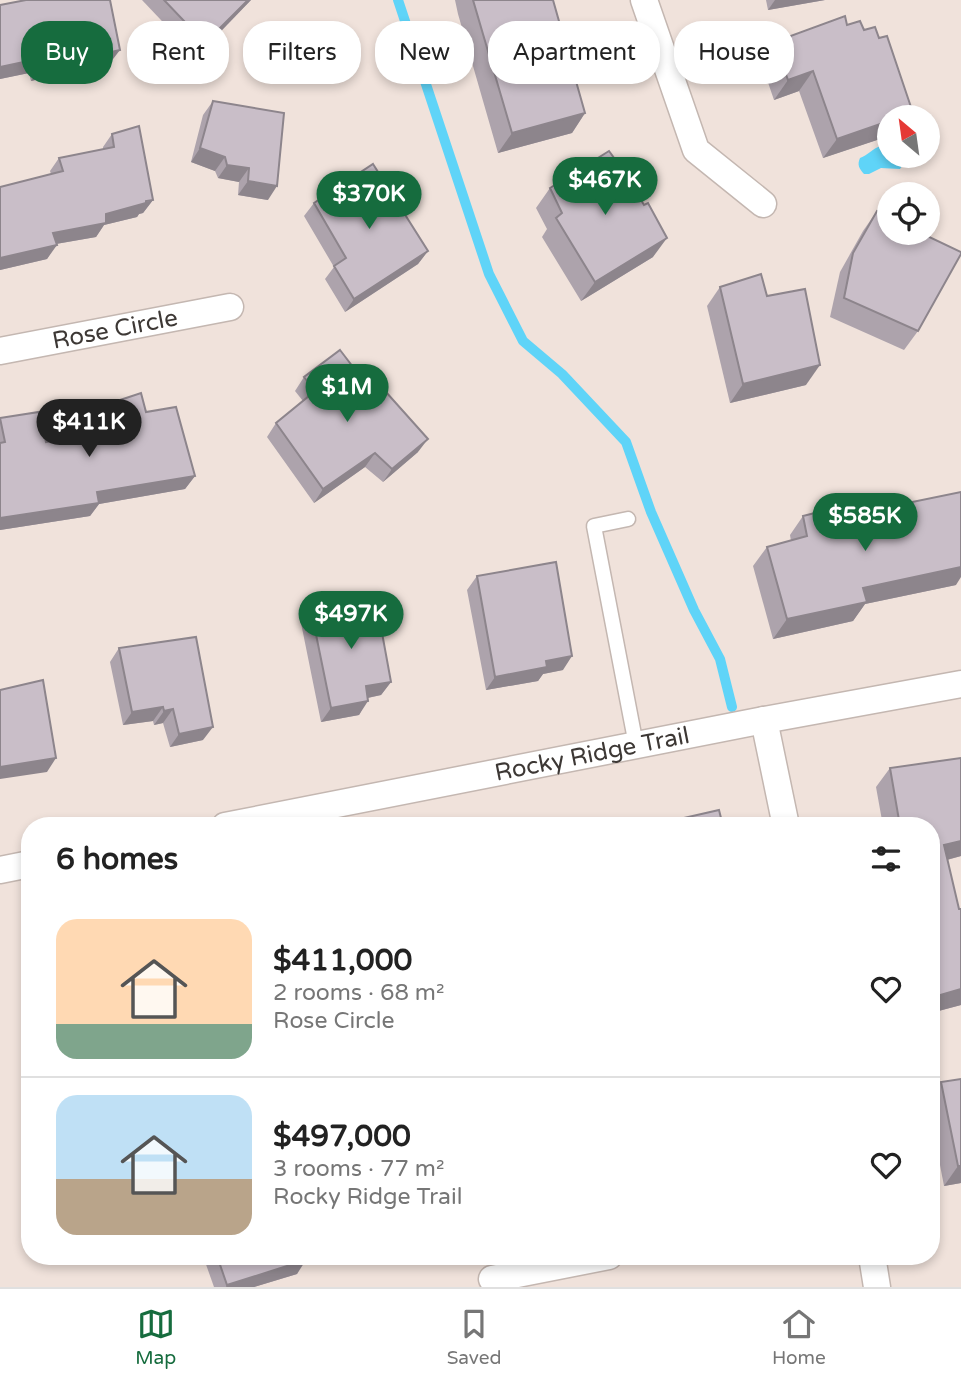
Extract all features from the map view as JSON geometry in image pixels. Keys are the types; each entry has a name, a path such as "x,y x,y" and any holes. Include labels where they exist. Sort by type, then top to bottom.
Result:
{"street":[{"path":"644,0 696,150 764,204"},
{"name":"Rose Circle","path":"0,351 230,307"},
{"name":"Rocky Ridge Trail","path":"271,817 961,684"},
{"path":"764,720 784,817"},
{"path":"0,870 21,866"},
{"path":"492,1279 563,1265"},
{"path":"873,1265 877,1287"}],"lane":[{"path":"628,519 594,526 636,745"}],"water":[{"path":"877,147 877,168 881,168 864,174 859,166 860,158"}],"building":[{"path":"26,0 110,0 120,50 113,52 113,21 21,21 21,63 0,67 0,5"},
{"path":"164,0 248,0 227,21 184,21"},
{"path":"473,0 553,0 559,21 488,21 488,51"},
{"path":"845,16 847,25 860,21 864,30 875,27 879,38 887,36 910,105 877,105 877,125 837,139 813,71 794,78 794,35"},
{"path":"498,84 577,84 585,113 512,133"},
{"path":"213,101 284,113 277,186 248,181 249,168 227,165 225,157 200,148"},
{"path":"139,126 153,200 106,214 106,223 53,233 57,245 0,258 0,187 63,171 59,158 114,147 112,134"},
{"path":"609,151 644,205 648,203 667,238 595,282 556,218 562,213 550,188"},
{"path":"373,164 428,251 354,299 334,266 346,258 314,203"},
{"path":"877,211 877,245 940,245 940,242 961,254 918,331 844,298 853,253"},
{"path":"761,274 767,296 805,289 820,365 743,384 720,287"},
{"path":"340,350 376,397 386,392 428,439 392,469 375,453 323,489 276,423 315,391 304,377"},
{"path":"141,393 146,412 176,407 195,476 97,492 99,503 0,518 0,443 5,442 0,418 39,412 46,442 111,431 105,405"},
{"path":"961,492 961,567 863,588 867,602 787,619 767,547 807,536 803,516 842,506 844,516"},
{"path":"556,562 572,656 546,661 547,667 495,677 477,576"},
{"path":"376,600 391,682 366,686 368,701 331,708 311,610"},
{"path":"196,637 213,727 179,734 173,709 164,711 163,707 132,712 119,648"},
{"path":"43,680 56,758 0,767 0,690"},
{"path":"961,758 961,841 944,845 961,909 961,989 940,995 940,817 898,817 890,768"},
{"path":"719,810 721,817 688,817"},
{"path":"961,1079 961,1166 958,1166 941,1082"},
{"path":"220,1265 290,1265 227,1285"}],"waterway":[{"path":"398,0 489,274 523,341 562,374 626,442 651,512 694,610 720,659 732,707"}]}
